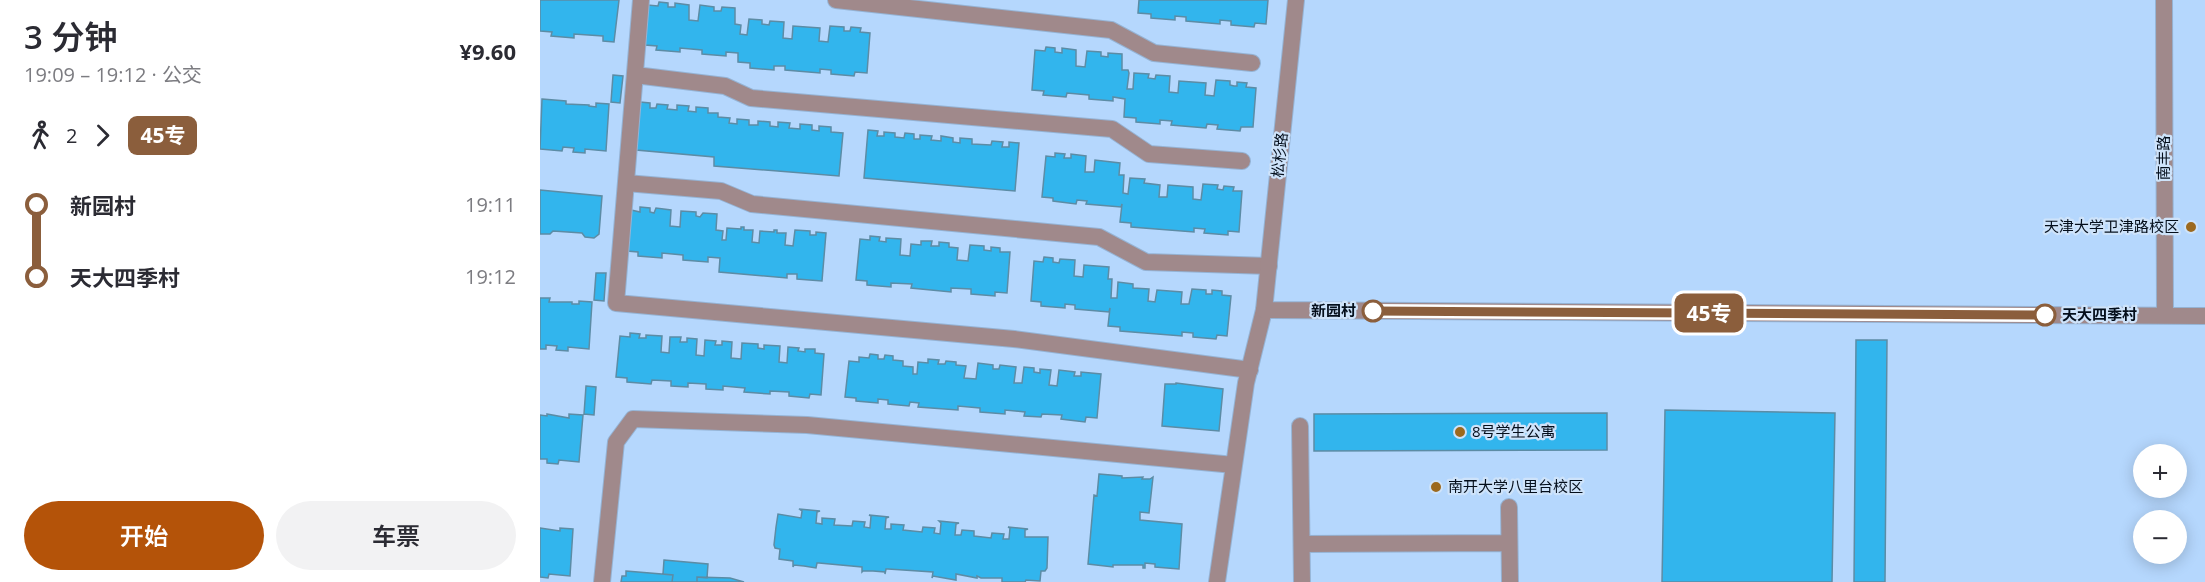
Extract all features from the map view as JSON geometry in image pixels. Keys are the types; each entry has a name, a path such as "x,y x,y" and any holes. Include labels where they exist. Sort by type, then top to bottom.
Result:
{"street":[{"path":"641,0 616,303 1014,339 1250,370"},
{"path":"836,0 950,6 1112,30 1154,52 1252,63"},
{"name":"松杉路","path":"1217,582 1250,370 1264,310 1296,0"},
{"name":"南丰路","path":"2164,0 2165,316"},
{"path":"635,75 724,86 751,98 1113,129 1149,154 1242,162"},
{"path":"626,183 721,191 752,204 1100,237 1146,262 1269,266"},
{"path":"1264,310 2205,316"},
{"path":"602,582 616,442 633,419 807,425 1234,465"},
{"path":"1300,426 1302,582"},
{"path":"1509,507 1510,582"},
{"path":"1302,544 1509,543"}],"building":[{"path":"540,0 619,0 614,42 603,41 603,36 574,34 574,38 551,36 552,32 540,31"},
{"path":"1139,0 1268,0 1266,24 1255,23 1254,27 1231,25 1231,21 1220,20 1220,24 1186,21 1186,17 1175,16 1175,20 1151,18 1151,14 1138,13"},
{"path":"659,2 668,3 668,7 675,7 675,3 689,5 689,20 698,21 700,5 714,7 714,11 721,11 722,7 735,8 735,24 741,25 740,34 747,35 749,19 762,20 762,24 769,25 770,21 784,22 783,38 792,39 793,26 820,28 819,41 828,42 830,26 844,27 844,31 850,31 851,27 861,28 860,32 870,33 867,73 855,72 854,76 831,74 831,70 820,69 820,73 785,70 785,66 774,66 774,70 750,68 750,63 738,62 738,53 726,52 726,56 702,54 702,50 680,48 680,52 656,50 657,46 645,45 648,5 658,6"},
{"path":"1046,47 1055,48 1055,52 1062,53 1062,48 1076,50 1076,66 1085,67 1087,51 1101,52 1101,56 1108,57 1108,53 1122,54 1122,70 1128,70 1129,73 1127,89 1133,89 1134,73 1149,74 1148,78 1155,79 1156,75 1170,76 1169,92 1178,93 1179,81 1206,83 1205,95 1214,96 1216,80 1230,81 1230,85 1234,86 1237,86 1237,82 1247,83 1246,87 1256,88 1253,127 1241,127 1240,131 1217,129 1218,125 1207,124 1206,128 1171,125 1172,121 1160,120 1160,124 1136,122 1136,118 1124,117 1125,99 1113,97 1113,101 1089,99 1089,95 1067,93 1066,97 1043,95 1044,91 1032,90 1035,50 1045,51"},
{"path":"613,75 623,76 620,103 611,102"},
{"path":"542,99 596,107 596,103 609,104 606,151 585,149 585,153 573,152 574,148 563,147 562,151 540,149"},
{"path":"640,102 650,103 650,108 656,108 657,104 668,105 667,109 677,110 677,105 689,106 688,111 696,112 696,107 708,108 708,113 718,113 718,117 730,118 729,123 737,124 737,119 749,120 749,125 758,125 758,121 770,122 770,126 778,127 778,122 790,123 789,128 800,129 800,124 812,125 812,130 819,131 819,126 831,127 831,132 843,133 839,176 714,166 714,157 636,150"},
{"path":"868,130 878,131 877,136 884,136 884,132 895,133 895,137 904,138 905,133 914,134 914,139 920,139 920,135 932,136 931,140 941,141 941,136 953,138 953,142 960,143 960,138 972,139 972,144 991,145 992,141 1003,142 1002,147 1009,147 1009,142 1019,143 1015,191 864,178"},
{"path":"1055,153 1065,154 1064,158 1071,158 1071,154 1086,156 1085,172 1094,172 1095,160 1120,163 1119,175 1124,175 1123,193 1128,194 1130,178 1145,179 1144,183 1160,185 1159,197 1167,197 1168,185 1193,187 1193,199 1201,200 1203,184 1218,185 1217,189 1223,190 1224,186 1234,187 1233,191 1242,191 1239,232 1228,231 1228,235 1204,233 1205,229 1194,228 1194,232 1131,227 1131,223 1120,222 1122,204 1121,207 1086,204 1087,201 1077,200 1076,204 1042,197 1046,156 1055,157"},
{"path":"540,190 602,196 599,234 594,238 585,237 582,233 553,231 550,234 540,234"},
{"path":"640,207 650,208 650,212 654,213 656,208 671,210 670,226 680,227 681,211 696,212 696,216 700,217 703,213 717,214 716,230 723,231 722,240 726,240 727,228 741,229 741,227 744,227 744,230 753,230 752,242 759,243 760,231 774,232 777,230 777,233 786,233 785,245 793,246 795,230 810,231 810,235 816,235 816,232 826,233 822,281 797,279 797,274 787,274 787,278 719,272 720,258 708,257 708,262 683,260 683,255 662,253 662,258 638,256 638,252 627,251 631,210 640,212"},
{"path":"870,236 880,237 879,241 886,242 886,238 901,239 900,255 910,256 911,244 921,245 921,241 932,241 931,246 939,246 939,242 949,243 949,247 958,248 957,260 968,261 970,245 984,246 984,250 991,251 991,247 1000,248 1000,252 1010,252 1007,293 995,292 995,296 971,294 971,289 951,288 951,292 911,288 912,284 891,283 891,287 867,285 867,281 856,280 860,239 870,240"},
{"path":"1044,257 1053,258 1053,262 1059,263 1060,259 1075,260 1074,276 1083,277 1084,265 1109,267 1108,279 1112,279 1111,298 1117,298 1118,282 1133,284 1133,288 1149,289 1148,301 1155,302 1157,290 1182,292 1181,304 1189,304 1192,289 1206,290 1206,294 1212,294 1212,290 1222,291 1222,295 1231,296 1227,336 1217,335 1216,339 1193,337 1193,333 1182,332 1182,336 1120,331 1120,327 1108,326 1110,308 1109,312 1075,309 1075,305 1065,304 1065,308 1041,306 1041,302 1031,301 1034,261 1043,262"},
{"path":"596,273 606,273 604,301 594,300"},
{"path":"540,298 550,298 549,302 572,302 572,304 579,304 579,301 592,302 589,349 568,347 568,351 556,350 557,346 546,345 546,349 540,349"},
{"path":"630,333 640,334 639,338 646,338 646,335 662,336 661,352 669,353 670,337 681,337 680,342 687,342 687,338 697,339 696,355 704,356 705,340 716,341 715,345 722,345 722,341 732,342 731,358 741,359 742,343 758,344 758,348 764,349 764,345 780,346 779,362 787,363 788,347 799,348 798,351 805,352 805,349 815,349 815,353 824,354 821,395 810,394 809,398 789,396 789,392 770,391 770,394 744,392 745,388 723,386 723,390 706,389 706,384 688,383 688,387 671,386 671,381 652,380 651,384 627,382 627,378 616,377 620,336 630,337"},
{"path":"1856,340 1887,340 1885,582 1854,582"},
{"path":"870,354 878,355 878,359 884,359 885,355 893,356 893,360 903,361 903,366 913,367 913,374 917,374 918,362 928,363 928,359 939,360 938,364 945,364 946,361 966,366 964,378 976,379 978,363 993,365 993,369 999,369 1000,365 1016,367 1014,383 1022,383 1024,367 1034,368 1034,372 1040,373 1040,369 1051,370 1049,385 1057,386 1059,370 1075,372 1074,376 1081,376 1081,372 1101,374 1097,418 1086,417 1085,422 1061,419 1062,415 1024,416 1025,412 1005,410 1005,414 980,412 980,408 958,406 958,410 918,407 919,403 910,402 909,406 888,404 888,400 878,399 878,403 856,401 856,398 845,397 849,361 859,362 859,357 869,358"},
{"path":"1176,383 1223,389 1219,431 1162,426 1165,384"},
{"path":"586,386 596,387 594,415 584,414"},
{"path":"1665,410 1835,413 1832,582 1662,582"},
{"name":"8号学生公寓","path":"1607,413 1607,450 1314,451 1314,414"},
{"path":"547,414 569,418 569,414 583,415 579,462 559,460 558,464 547,463 547,459 540,459 540,415 547,416"},
{"path":"1099,474 1122,476 1122,478 1150,479 1153,477 1149,513 1140,512 1140,520 1182,524 1179,569 1155,567 1155,564 1145,563 1145,568 1143,565 1113,565 1113,567 1088,564 1094,495 1097,496"},
{"path":"799,509 820,511 817,512 816,523 822,524 822,518 835,519 834,525 852,526 853,521 865,522 864,527 870,528 871,516 869,515 889,517 886,518 885,529 891,529 891,524 904,525 903,530 922,532 923,527 935,528 934,533 940,534 941,523 939,521 959,523 956,524 955,535 961,535 962,530 974,531 974,536 991,538 992,533 1004,534 1003,539 1009,539 1010,528 1008,527 1028,529 1025,530 1025,537 1048,537 1047,568 1041,571 1040,581 1002,582 1002,578 977,576 977,578 956,574 956,580 933,576 932,578 933,572 886,569 885,574 885,572 862,572 862,567 819,563 816,568 794,565 793,567 793,561 779,559 780,549 775,548 774,545 778,514 801,518 802,511"},
{"path":"540,528 560,531 560,528 573,529 570,576 549,574 548,578 540,577"},
{"path":"664,560 708,564 707,578 697,577 697,582 672,582 673,575 663,574"},
{"path":"626,571 673,575 672,582 621,582 622,576 626,576"},
{"path":"697,577 730,578 744,582 697,582"}],"bus line":[{"name":"45专","path":"1373,311 2045,315"}],"place":[{"name":"天津大学卫津路校区","path":"2191,227"},
{"name":"新园村","path":"1373,311"},
{"name":"天大四季村","path":"2045,315"},
{"name":"8号学生公寓","path":"1460,432"},
{"name":"南开大学八里台校区","path":"1436,487"}]}
